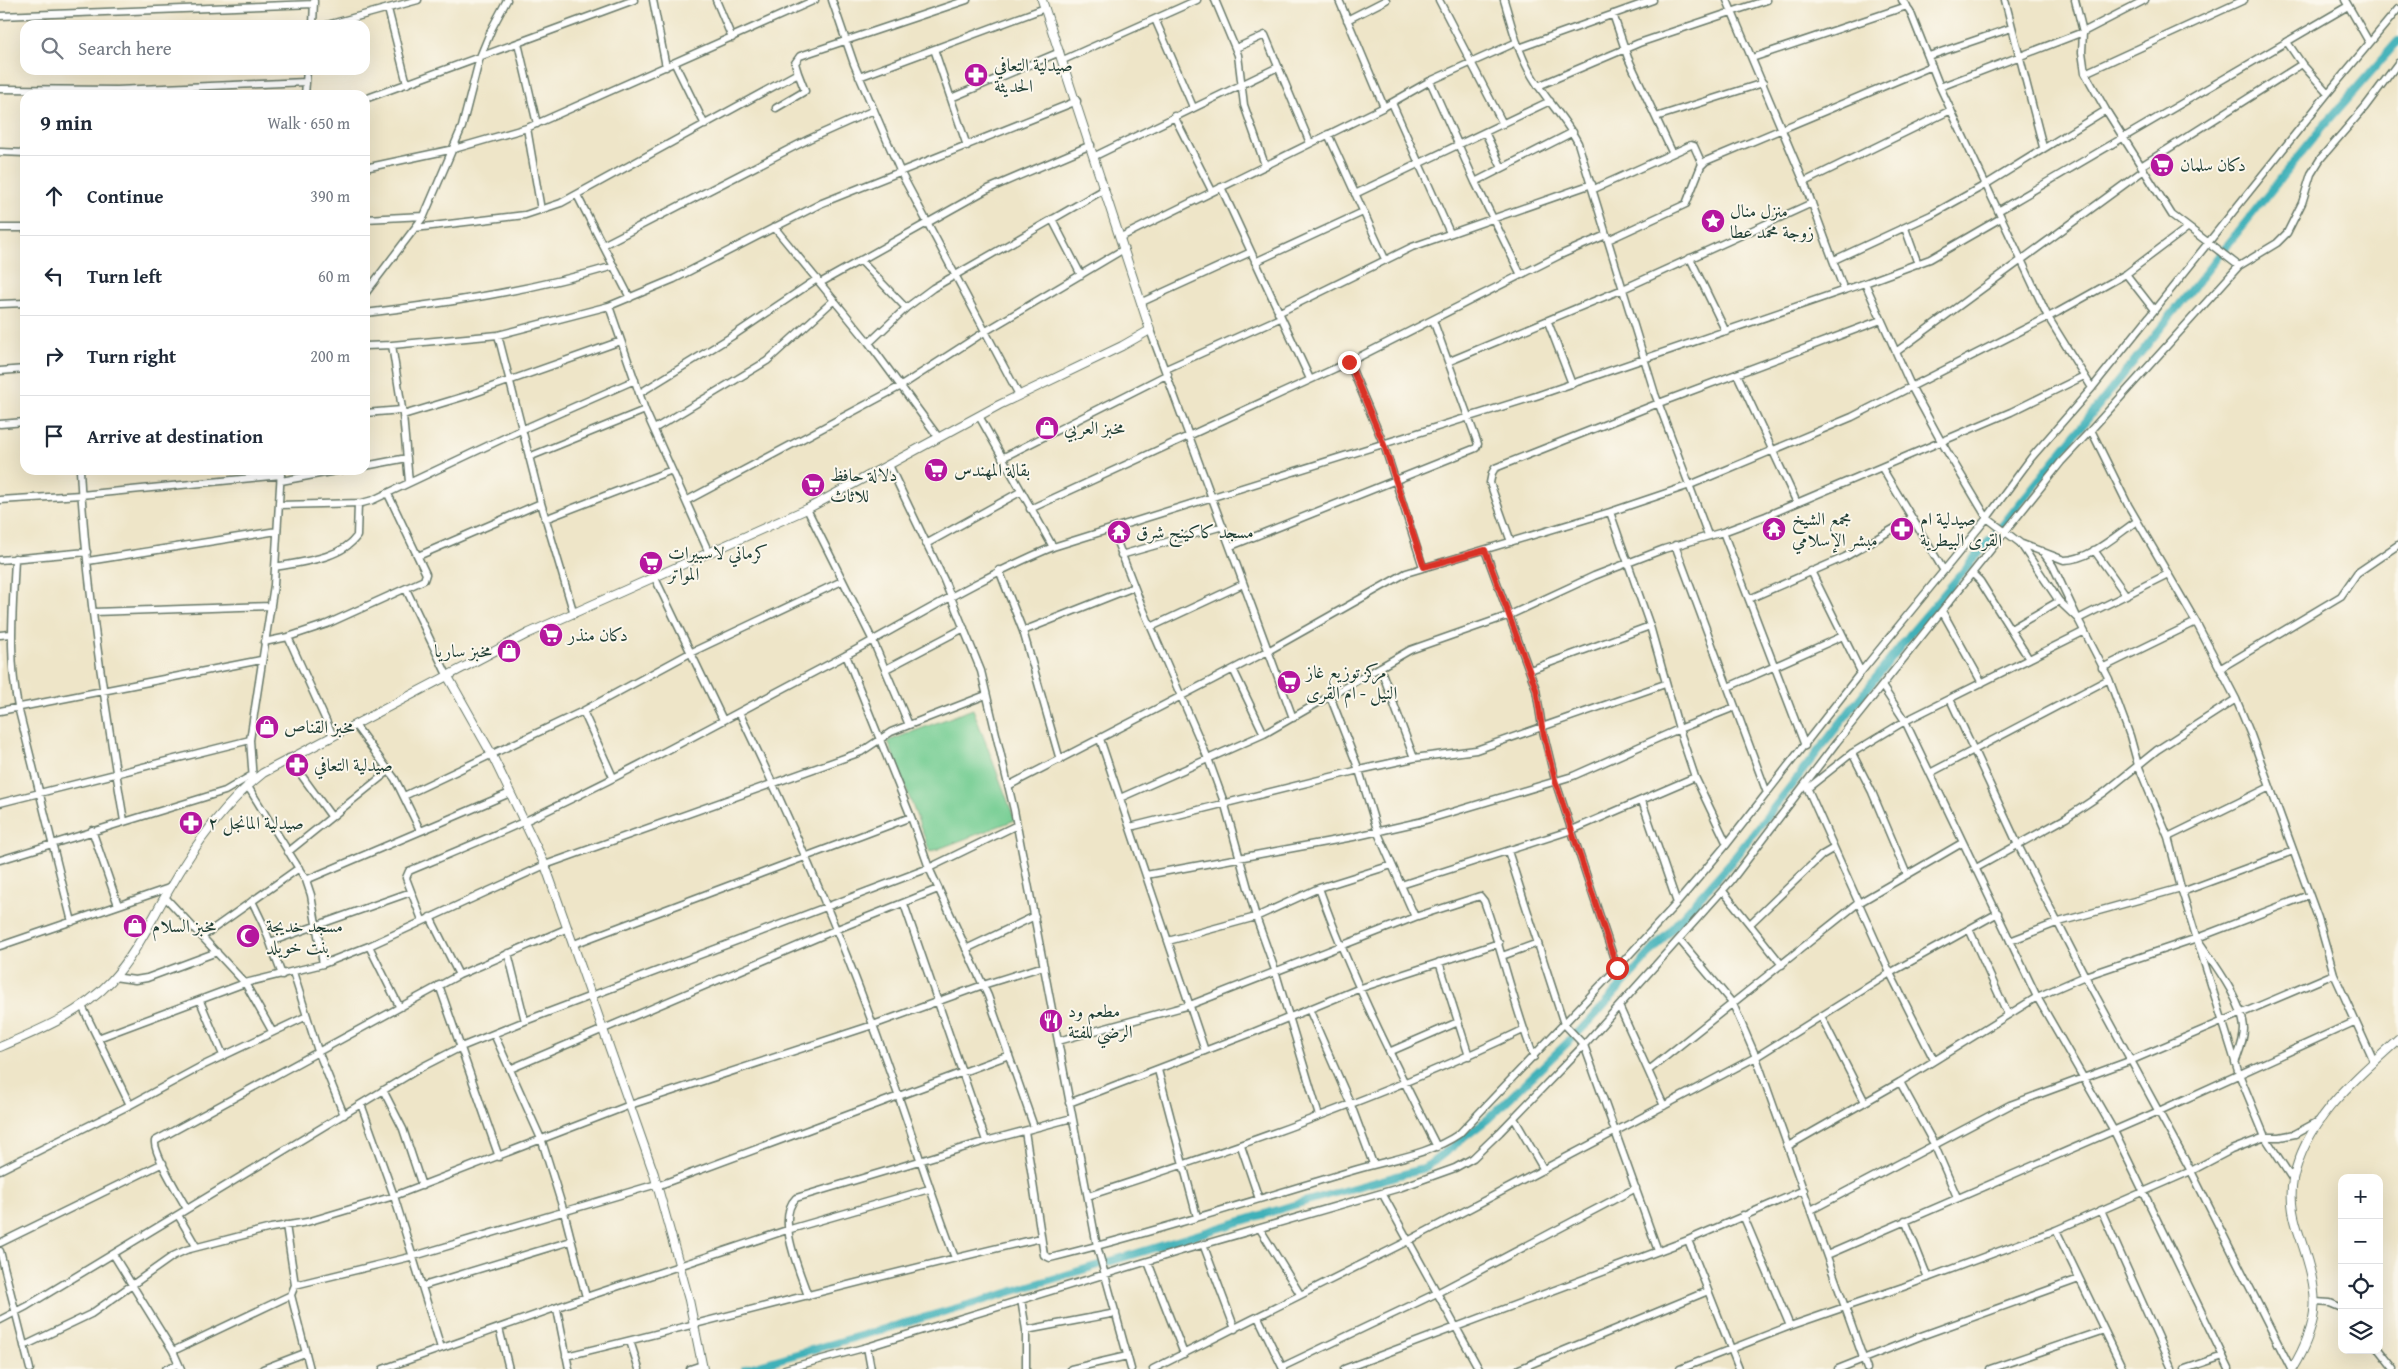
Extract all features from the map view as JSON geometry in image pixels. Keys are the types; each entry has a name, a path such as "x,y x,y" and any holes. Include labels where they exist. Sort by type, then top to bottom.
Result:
{"street":[{"path":"345,20 418,0"},
{"path":"370,284 424,216 454,149 480,57 507,0"},
{"path":"370,97 634,0"},
{"path":"653,0 666,67"},
{"path":"716,0 732,38"},
{"path":"370,167 454,149 527,128 675,64 815,0"},
{"path":"832,0 859,77 900,173 1019,395"},
{"path":"776,108 805,91 795,63 797,58 845,40 968,0"},
{"path":"1063,60 1197,0"},
{"path":"1215,0 1236,48 1247,116 1265,164"},
{"path":"1340,0 1384,107"},
{"path":"1347,20 1386,0"},
{"path":"1439,0 1473,62 1503,124"},
{"path":"1504,0 1524,61 1538,86 1573,132 1593,186 1607,238 1659,403 1708,535"},
{"path":"1121,237 1265,164 1392,103 1430,81 1518,45 1613,14 1641,2 1653,0"},
{"path":"1727,0 1804,182 1844,290"},
{"path":"1538,86 1625,49 1767,0"},
{"path":"1902,0 1907,6 1929,56 1940,87 2048,317 2092,388"},
{"path":"2005,0 2043,147"},
{"path":"2075,0 2083,32 2082,52 2085,73 2106,110 2172,215 2187,228 2228,255 2239,266"},
{"path":"1940,87 2083,32 2145,0"},
{"path":"2085,73 2244,0"},
{"path":"0,16 314,2 313,20"},
{"path":"1998,211 2287,42 2347,3 2369,42"},
{"path":"859,77 934,49 1043,4 1077,101 1150,330 1190,434 1293,718"},
{"path":"1752,58 1907,6"},
{"path":"388,8 407,84"},
{"path":"1025,1131 1044,1255 1048,1258 1098,1248 1373,1164 1437,1147 1465,1129 1677,903 1727,844 1861,672 1989,519 2031,458 2092,388 2369,42 2398,9"},
{"path":"1613,14 1625,49 1672,152"},
{"path":"1155,19 1193,107"},
{"path":"1929,56 2011,28"},
{"path":"1236,48 1265,35 1310,143"},
{"path":"2287,42 2302,64 2328,93"},
{"path":"518,43 537,124"},
{"path":"934,49 968,146"},
{"path":"951,98 1060,52"},
{"path":"786,1369 867,1347 1105,1273 1382,1193 1455,1168 1473,1158 1584,1046 1723,891 1807,786 1882,686 2061,462 2239,266 2276,243 2287,232 2302,203 2311,174 2321,158 2359,114 2398,63"},
{"path":"675,64 705,125"},
{"path":"1896,352 2022,261 2142,168 2302,64"},
{"path":"1030,509 1349,362 1560,255 1607,238 1686,204 1702,164 1782,128 1932,66"},
{"path":"1095,156 1278,67"},
{"path":"415,228 499,219 541,210 577,195 798,73"},
{"path":"305,90 307,75"},
{"path":"1430,81 1458,146 1521,275"},
{"path":"0,89 117,90 306,82"},
{"path":"1656,117 1763,83"},
{"path":"370,346 498,335 609,306 674,279 822,203 1077,101"},
{"path":"1356,194 1550,101"},
{"path":"1392,103 1450,233"},
{"path":"603,245 809,139 874,110"},
{"path":"1804,182 1951,110"},
{"path":"1834,260 1905,228 1985,185 2043,147 2106,110"},
{"path":"1174,116 1212,191"},
{"path":"527,128 541,210"},
{"path":"1485,132 1502,168"},
{"path":"1475,182 1573,132"},
{"path":"1328,134 1385,259"},
{"path":"640,393 734,336 819,281 926,222 986,190 1091,145"},
{"path":"1002,458 1385,259 1492,218 1593,186 1692,145 1702,164"},
{"path":"0,152 20,153"},
{"path":"1221,186 1310,379"},
{"path":"869,343 906,308 956,275 1105,189"},
{"path":"577,195 630,298"},
{"path":"1450,361 1548,322 1812,203"},
{"path":"1255,262 1363,212"},
{"path":"370,219 424,216"},
{"path":"422,920 406,878 406,873 524,821 613,777 846,655 999,570 1053,547 1384,445 1726,332 1918,264 2001,218"},
{"path":"1052,219 1082,274"},
{"path":"774,227 869,343 939,438"},
{"path":"0,228 20,228"},
{"path":"1905,228 1918,264"},
{"path":"1008,786 1268,651 1397,577 1424,567 1610,512 1690,485 1774,451 1912,388 2126,274 2187,228"},
{"path":"686,501 901,386 986,331 1124,249"},
{"path":"1142,302 1251,252"},
{"path":"1690,258 1726,332"},
{"path":"860,260 906,308"},
{"path":"370,312 467,299 569,279 614,266"},
{"path":"2126,274 2154,310"},
{"path":"1865,283 1912,388 1942,442 1989,519 2004,533 2020,543 2064,560 2071,560 2094,550 2137,521"},
{"path":"654,429 767,361 834,300"},
{"path":"0,304 20,303"},
{"path":"609,306 646,410 709,552"},
{"path":"1231,546 1396,482 1476,448 1478,444 1450,361 1433,320"},
{"path":"1511,542 1490,484 1495,468 1659,403 1881,320"},
{"path":"1548,322 1572,384"},
{"path":"0,860 92,830 225,791 251,780 289,758 529,633 807,509 1019,395 1122,346 1150,330"},
{"path":"498,335 540,503 574,614"},
{"path":"370,413 402,412 510,381 621,342"},
{"path":"392,345 402,412 409,482"},
{"path":"1349,362 1384,445 1424,567"},
{"path":"0,371 20,369"},
{"path":"1737,374 1774,451 1796,503"},
{"path":"1120,798 1264,734 1421,645 1510,615 1628,563 1675,545 1723,532 1796,503 2011,412 2084,376"},
{"path":"279,505 358,503 388,494 409,482 521,430 635,380"},
{"path":"529,457 646,410"},
{"path":"979,416 1020,492 1053,547"},
{"path":"0,424 20,422"},
{"path":"2091,430 2137,521 2196,622 2236,699 2318,918 2334,974 2354,1022 2374,1062"},
{"path":"370,465 407,458"},
{"path":"889,465 951,597 981,671 1017,825 1098,1248 1131,1369"},
{"path":"1882,468 1944,571"},
{"path":"545,519 672,470"},
{"path":"80,475 87,552 104,691 124,821"},
{"path":"0,500 81,495 281,475 271,606 261,660 250,740 251,780 288,852 306,880 323,964"},
{"path":"926,544 1020,492"},
{"path":"264,642 288,637 327,624 422,582 426,576 388,494"},
{"path":"275,567 323,556 348,545 357,536 358,503"},
{"path":"418,556 540,503"},
{"path":"807,509 886,669 909,725"},
{"path":"1610,512 1650,626 1679,729 1695,777 1727,844"},
{"path":"1749,599 1845,557 1912,518"},
{"path":"1121,555 1223,526"},
{"path":"1112,529 1134,587 1209,760 1225,805 1256,917 1290,1017 1319,1116"},
{"path":"88,561 277,531"},
{"path":"1723,532 1805,746"},
{"path":"2020,543 2059,601 2078,619"},
{"path":"1675,545 1767,793"},
{"path":"2221,668 2341,596 2357,573 2398,545"},
{"path":"1485,550 1530,670 1539,701 1542,727 1555,780 1617,968"},
{"path":"2094,550 2126,595"},
{"path":"2042,551 2053,566 2083,632 2109,679 2130,736 2138,765 2168,837 2182,890 2239,1074 2265,1137 2293,1180"},
{"path":"0,560 87,552"},
{"path":"15,558 10,634 12,671 18,707 72,922"},
{"path":"999,570 1023,631 1060,760"},
{"path":"1811,571 1861,672"},
{"path":"1972,573 1980,581 2030,659"},
{"path":"2078,619 2168,574"},
{"path":"654,576 723,720"},
{"path":"404,796 491,753 583,711 690,653 842,580"},
{"path":"1151,627 1244,584"},
{"path":"1023,631 1134,587"},
{"path":"406,589 448,675 491,753 545,865 574,944 602,1031 657,1185 680,1266 703,1367 690,1369"},
{"path":"2011,630 2059,601"},
{"path":"94,612 271,606"},
{"path":"1942,611 1982,683"},
{"path":"2102,668 2196,622"},
{"path":"1530,670 1650,626"},
{"path":"886,669 964,628"},
{"path":"1807,786 1852,753 1905,721 2083,632"},
{"path":"0,635 10,634"},
{"path":"1728,687 1844,636"},
{"path":"288,637 333,736"},
{"path":"846,655 911,817 929,868 983,985 1034,1127"},
{"path":"0,710 261,660"},
{"path":"1380,667 1414,758"},
{"path":"1233,669 1264,734"},
{"path":"1930,772 2109,679"},
{"path":"1130,828 1359,770 1414,758 1476,750 1666,684"},
{"path":"1882,686 1905,721 2037,997 2114,1131 2229,1369"},
{"path":"98,1038 200,1002 246,983 323,964 369,946 545,865 774,785 860,752 879,739 909,725 986,695"},
{"path":"1330,696 1359,770 1378,832 1415,917"},
{"path":"1950,699 2018,845 2085,976 2191,1171 2291,1369"},
{"path":"1976,868 2073,813 2105,792 2156,750 2236,699"},
{"path":"1146,875 1378,832 1584,772 1679,729 1735,707"},
{"path":"583,711 613,777"},
{"path":"739,712 806,857 874,1025 929,1189 955,1258"},
{"path":"355,725 390,770 420,830"},
{"path":"1100,739 1205,1051"},
{"path":"0,803 40,794 116,772 250,740"},
{"path":"1852,753 1872,792 1907,875"},
{"path":"289,758 331,816"},
{"path":"288,852 390,770"},
{"path":"1401,885 1572,830 1695,777"},
{"path":"0,1046 45,1027 82,1006 114,977 137,946 165,896 208,831 251,780"},
{"path":"1807,786 1858,904 1934,1060"},
{"path":"2168,837 2270,786"},
{"path":"306,880 510,793"},
{"path":"1642,801 1677,903"},
{"path":"574,944 911,817"},
{"path":"0,1320 15,1313 383,1090 461,1047 929,868 1017,825"},
{"path":"92,830 118,906"},
{"path":"1649,1070 1858,904 1962,843"},
{"path":"1750,924 1822,855 1834,848"},
{"path":"2010,941 2059,922 2182,890 2293,850"},
{"path":"1508,851 1564,1024 1584,1046 1658,1251"},
{"path":"1168,941 1256,917 1319,888 1392,865"},
{"path":"203,936 299,868"},
{"path":"0,946 170,888"},
{"path":"1319,888 1358,989 1437,1147"},
{"path":"510,1069 835,930 938,889"},
{"path":"1723,891 1782,964"},
{"path":"270,942 317,927 411,892"},
{"path":"1788,1146 1900,1082 2037,997 2085,976 2197,938 2309,895"},
{"path":"165,896 246,983 272,1031"},
{"path":"1058,1041 1190,1004 1415,917 1480,896 1484,901 1499,943 1523,1030 1534,1057"},
{"path":"252,901 282,975"},
{"path":"904,904 986,1141"},
{"path":"1154,1369 1408,1241 1756,1057 1890,973 1998,913"},
{"path":"966,949 1034,916"},
{"path":"430,917 459,975"},
{"path":"187,1209 163,1163 155,1141 439,985 568,928"},
{"path":"1969,929 2008,1015"},
{"path":"2197,938 2230,991 2241,1016 2244,1028 2242,1044 2235,1063"},
{"path":"1679,939 1733,1004 1756,1057 1867,1369"},
{"path":"1069,1103 1158,1070 1358,989 1499,943"},
{"path":"1502,956 1538,943"},
{"path":"369,946 399,1006"},
{"path":"114,977 135,980 147,978 217,952"},
{"path":"508,953 525,1021"},
{"path":"1439,962 1469,1056"},
{"path":"24,1346 91,1314 173,1256 196,1246 286,1225 307,1222 394,1196 542,1141 630,1105 874,1025 983,985 1044,966"},
{"path":"293,972 318,1051 344,1115"},
{"path":"1812,1210 2010,1105 2132,1060 2222,1021 2241,1016 2334,974"},
{"path":"439,985 499,1157"},
{"path":"200,1002 223,1055"},
{"path":"82,1006 130,1105"},
{"path":"1619,1006 1664,1106"},
{"path":"1309,1009 1351,1105 1373,1164"},
{"path":"0,1170 130,1105 223,1055 307,1016"},
{"path":"1820,1016 1865,1102"},
{"path":"1389,1052 1458,1022"},
{"path":"1827,1255 1957,1197 2114,1131 2354,1022"},
{"path":"1088,1196 1241,1146 1351,1105 1405,1084 1523,1030"},
{"path":"494,1034 542,1141 564,1212 586,1297"},
{"path":"2291,1369 2308,1340 2313,1324 2315,1302 2311,1276 2294,1220 2292,1204 2293,1180 2302,1153 2320,1120 2338,1096 2398,1040"},
{"path":"295,1285 414,1256 657,1185 1009,1055"},
{"path":"1158,1070 1197,1217"},
{"path":"1900,1082 1934,1144 1957,1197"},
{"path":"383,1090 403,1129 422,1186"},
{"path":"361,1104 414,1256 440,1348"},
{"path":"808,1296 787,1230 792,1202 796,1198 1034,1127 1072,1118"},
{"path":"1514,1118 1544,1170"},
{"path":"1680,1369 1790,1326 1928,1278 2056,1230 2191,1171 2232,1150 2265,1137 2280,1138 2295,1134 2320,1120"},
{"path":"1241,1146 1258,1199"},
{"path":"0,1243 163,1163"},
{"path":"1258,1317 1283,1368 1437,1293 1636,1188"},
{"path":"383,1369 586,1297 787,1230 929,1189"},
{"path":"1344,1369 1688,1240 1804,1190"},
{"path":"1382,1193 1479,1369"},
{"path":"2101,1210 2172,1369"},
{"path":"178,1215 196,1246"},
{"path":"1743,1215 1790,1326"},
{"path":"1905,1220 1928,1278"},
{"path":"286,1225 295,1285 291,1295 310,1369"},
{"path":"1260,1229 1300,1294"},
{"path":"2056,1230 2123,1369"},
{"path":"566,1356 695,1326 955,1258 1041,1238"},
{"path":"1688,1240 1739,1369"},
{"path":"423,1286 571,1241"},
{"path":"1203,1244 1234,1329"},
{"path":"0,1251 30,1369"},
{"path":"113,1254 173,1351 180,1366 166,1369"},
{"path":"1148,1262 1184,1354"},
{"path":"1838,1369 2079,1279"},
{"path":"1519,1369 1708,1291"},
{"path":"173,1351 291,1295"},
{"path":"1021,1299 1026,1330 1026,1369"},
{"path":"2315,1302 2330,1303 2338,1306"},
{"path":"556,1309 569,1369"},
{"path":"1026,1330 1116,1313"},
{"path":"500,1328 509,1369"},
{"path":"1990,1369 2104,1330"},
{"path":"630,1341 639,1369"},
{"path":"867,1347 871,1369"},
{"path":"263,1369 305,1353"},
{"path":"2382,1354 2394,1369"},
{"path":"1071,1369 1127,1356"},
{"path":"2185,1369 2223,1356"}],"green space":[{"path":"973,709 1015,820 930,852 888,741"}],"waterway":[{"path":"745,1369 978,1302 1307,1201 1425,1168 1488,1119 1590,1021 1731,862 1911,633 2004,523 2319,131 2398,41"}],"place":[{"name":"صيدلية التعافي الحديثة","path":"976,75"},
{"name":"دكان سلمان","path":"2162,165"},
{"name":"منزل منال زوجة محمد عطا","path":"1713,221"},
{"name":"مخبز العربي","path":"1047,428"},
{"name":"بقالة المهندس","path":"936,470"},
{"name":"دلالة حافظ للاثاث","path":"813,485"},
{"name":"مجمع الشيخ مبشر الإسلامي","path":"1774,529"},
{"name":"صيدلية ام القرى البيطرية","path":"1902,529"},
{"name":"مسجد كاكينج شرق","path":"1119,532"},
{"name":"كرماني لاسبيرات المواتر","path":"651,563"},
{"name":"دكان منذر","path":"551,635"},
{"name":"مخبز ساريا","path":"509,651"},
{"name":"مركز توزيع غاز النيل - ام القرى","path":"1289,682"},
{"name":"مخبز القناص","path":"267,727"},
{"name":"صيدلية التعافي","path":"297,765"},
{"name":"صيدلية المانجل ٢","path":"191,823"},
{"name":"مخبز السلام","path":"135,926"},
{"name":"مسجد خديجة بنت خويلد","path":"248,936"},
{"name":"مطعم ود الرضي للفتة","path":"1051,1021"}],"route":[{"path":"1349,362 1384,445 1424,567 1485,550 1536,689 1542,727 1555,780 1617,968"}]}
